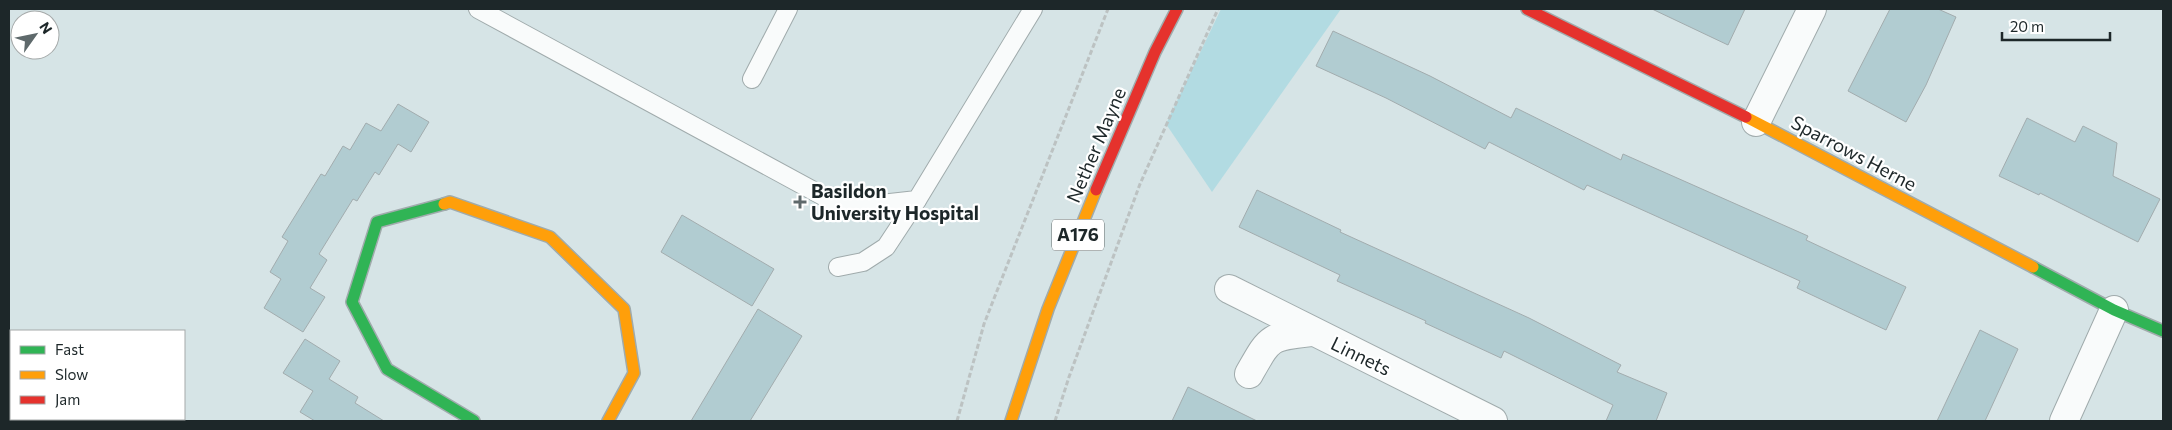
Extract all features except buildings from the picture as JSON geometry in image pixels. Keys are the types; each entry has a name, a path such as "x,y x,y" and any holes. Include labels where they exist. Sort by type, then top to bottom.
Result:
{"street":[{"name":"Nether Mayne","path":"1011,421 1048,310 1154,52 1168,9"},
{"name":"Nether Mayne","path":"1154,52 1177,9"},
{"name":"Sparrows Herne","path":"1527,9 1756,122 2114,310 2163,331"},
{"path":"1756,122 1812,9"},
{"path":"474,421 387,369 352,302 377,222 450,202 550,236 624,309 634,373 608,421"},
{"name":"Linnets","path":"1229,289 1311,332 1493,421"},
{"path":"2064,421 2114,310"},
{"path":"1249,374 1266,344 1277,336 1311,332"}],"lane":[{"path":"478,9 844,208 917,200"},
{"path":"752,79 788,9"},
{"path":"838,267 863,262 886,247 917,200 1034,9"}],"path":[{"path":"957,421 984,324 1108,9"},
{"path":"1055,421 1069,377 1140,184 1218,9"}],"shaded area":[{"path":"1221,9 1341,9 1212,192 1166,124"}],"traffic: fast":[{"path":"444,204 377,222 352,302 387,369 474,421"},
{"path":"2033,267 2114,310 2163,331"}],"traffic: slow":[{"path":"1746,117 2033,267"},
{"path":"1011,421 1048,309 1096,190"},
{"path":"444,204 450,202 550,237 624,309 634,373 608,421"}],"traffic: jam":[{"path":"1096,190 1155,52 1177,9"},
{"path":"1527,9 1746,117"}],"place":[{"name":"Basildon University Hospital","path":"800,202"}]}
